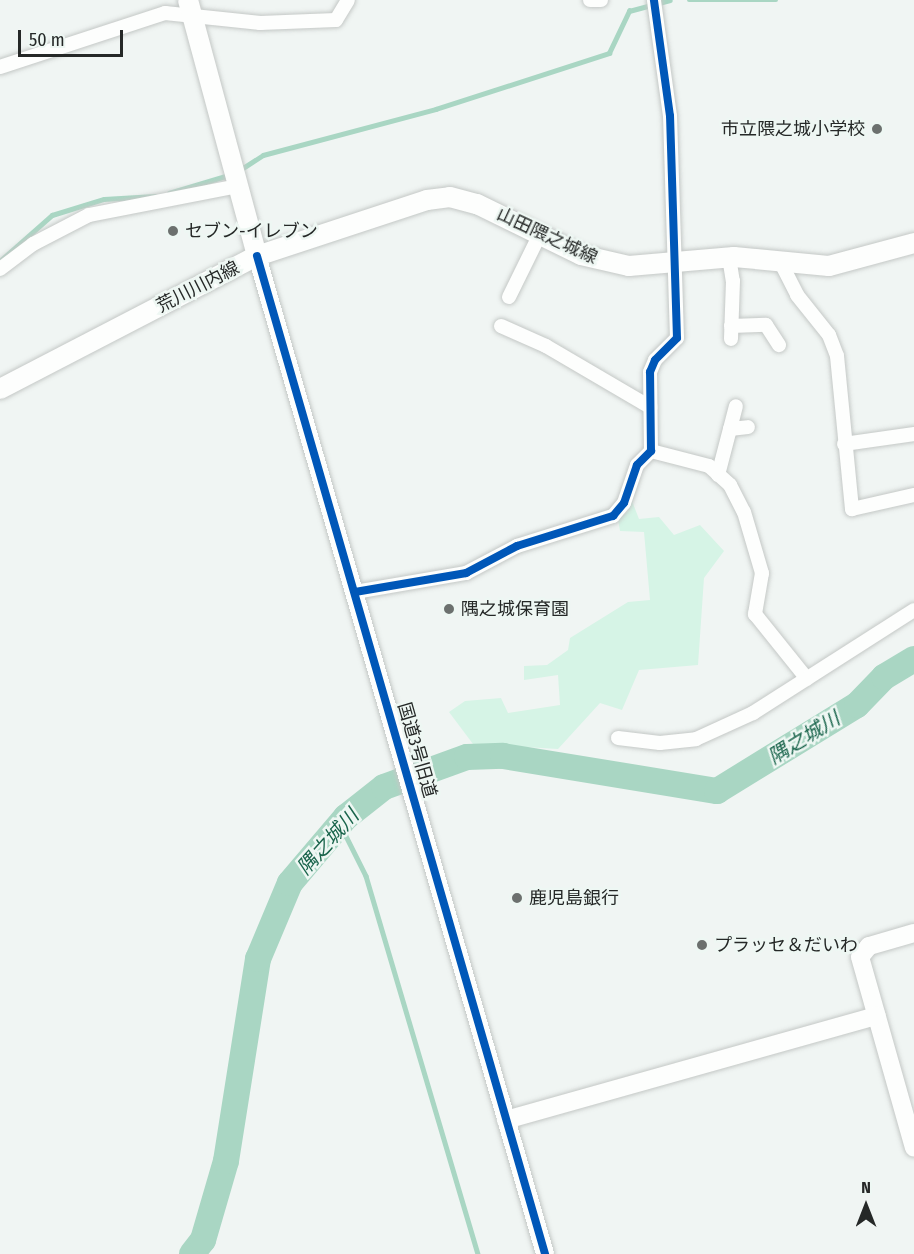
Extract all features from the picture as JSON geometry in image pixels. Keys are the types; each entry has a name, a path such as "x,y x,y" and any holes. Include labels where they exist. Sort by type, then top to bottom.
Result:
{"main road":[{"name":"荒川川内線","path":"0,389 257,256 190,7"},
{"name":"山田隈之城線","path":"257,256 375,216 450,197 477,204 601,262 676,264 729,257 829,266 914,243"}],"street":[{"path":"0,67 165,13 190,7 260,22 336,20 348,0"},
{"path":"590,0 602,0"},
{"path":"355,592 466,573 517,546 613,516 624,503 637,465 651,451 650,372 655,360 677,338 670,117 654,4"},
{"path":"0,269 33,244 89,215 236,177"},
{"path":"509,297 541,232"},
{"name":"国道3号旧道","path":"257,256 545,1254"},
{"path":"729,257 734,281 731,333 766,325 779,345"},
{"path":"781,263 797,295 829,335 837,356 852,509 914,495"},
{"path":"501,326 546,346 650,407"},
{"path":"718,474 736,406"},
{"path":"730,429 748,427"},
{"path":"844,444 914,434"},
{"path":"651,451 709,466 730,485 758,551 762,573 755,614 807,679"},
{"path":"618,738 660,743 696,739 753,713 914,610"},
{"path":"914,933 869,946 860,957 914,1148"},
{"path":"506,1120 877,1016"}],"green space":[{"path":"632,501 639,519 659,517 674,535 700,525 724,551 704,578 698,665 639,670 622,710 600,703 558,749 473,744 449,712 465,701 501,698 508,713 560,705 558,675 524,680 524,666 547,665 568,650 570,638 628,602 650,600 644,532 620,531 618,519 628,511"}],"waterway":[{"path":"240,170 263,155 436,109 609,53 629,11 670,0"},
{"path":"689,0 776,0"},
{"path":"169,193 229,175"},
{"path":"0,261 52,215 104,199 155,196"},
{"name":"隅之城川","path":"192,1254 203,1240 226,1161 258,959 290,883 346,817 384,787 467,757 503,756 717,791 857,705 884,677 914,659"},
{"path":"340,824 366,876 478,1254"}],"cycle path":[{"path":"355,592 466,573 517,546 613,516 624,503 637,465 651,451 650,372 655,360 677,338 670,116 654,0"},
{"path":"257,256 545,1254"}],"place":[{"name":"市立隈之城小学校","path":"877,129"},
{"name":"セブン-イレブン","path":"173,231"},
{"name":"隅之城保育園","path":"449,609"},
{"name":"鹿児島銀行","path":"517,898"},
{"name":"プラッセ＆だいわ","path":"702,945"}]}
